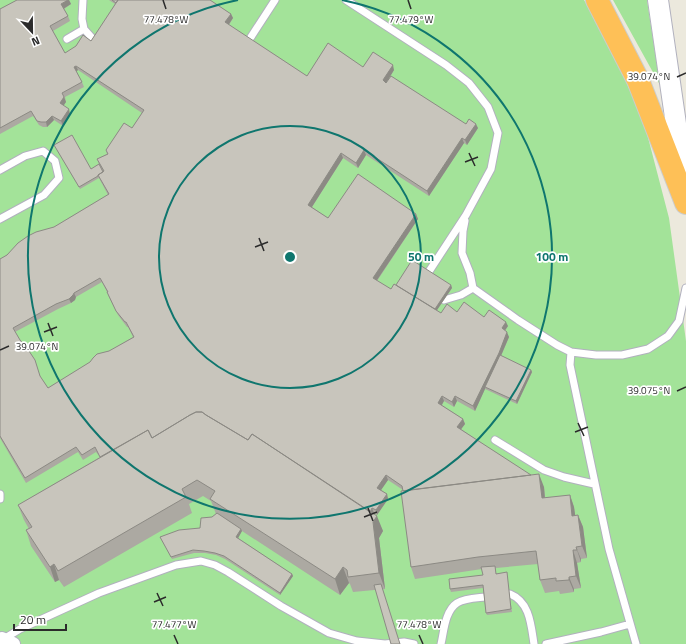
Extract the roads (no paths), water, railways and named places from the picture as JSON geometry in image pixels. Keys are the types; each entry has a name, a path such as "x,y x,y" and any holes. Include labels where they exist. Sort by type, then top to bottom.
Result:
{"highway":[{"path":"598,0 638,80 686,203"}],"main road":[{"path":"658,0 686,196"}],"lane":[{"path":"83,0 82,19 84,29 93,39"},
{"path":"251,37 275,0"},
{"path":"346,0 446,65 469,83 488,107 498,132 490,169 466,215 428,272"},
{"path":"66,39 84,29"},
{"path":"0,170 25,156 43,151 55,161 59,178 44,195 0,219"},
{"path":"466,215 463,231 462,253 470,273 473,288 523,324 571,352 596,355 622,355 648,349 668,336 679,321 686,288"},
{"path":"444,300 461,295 473,288"},
{"path":"571,352 570,365 594,484 609,549 636,644"},
{"path":"495,440 544,470 564,477 594,484"},
{"path":"3,641 20,629 99,593 176,565 201,561 215,564 281,606 329,633 357,641 384,644 404,642 414,644"},
{"path":"510,594 520,600 525,606 531,624 534,644"},
{"path":"441,644 450,610 457,603 468,599 485,597"},
{"path":"546,644 630,624"}]}
